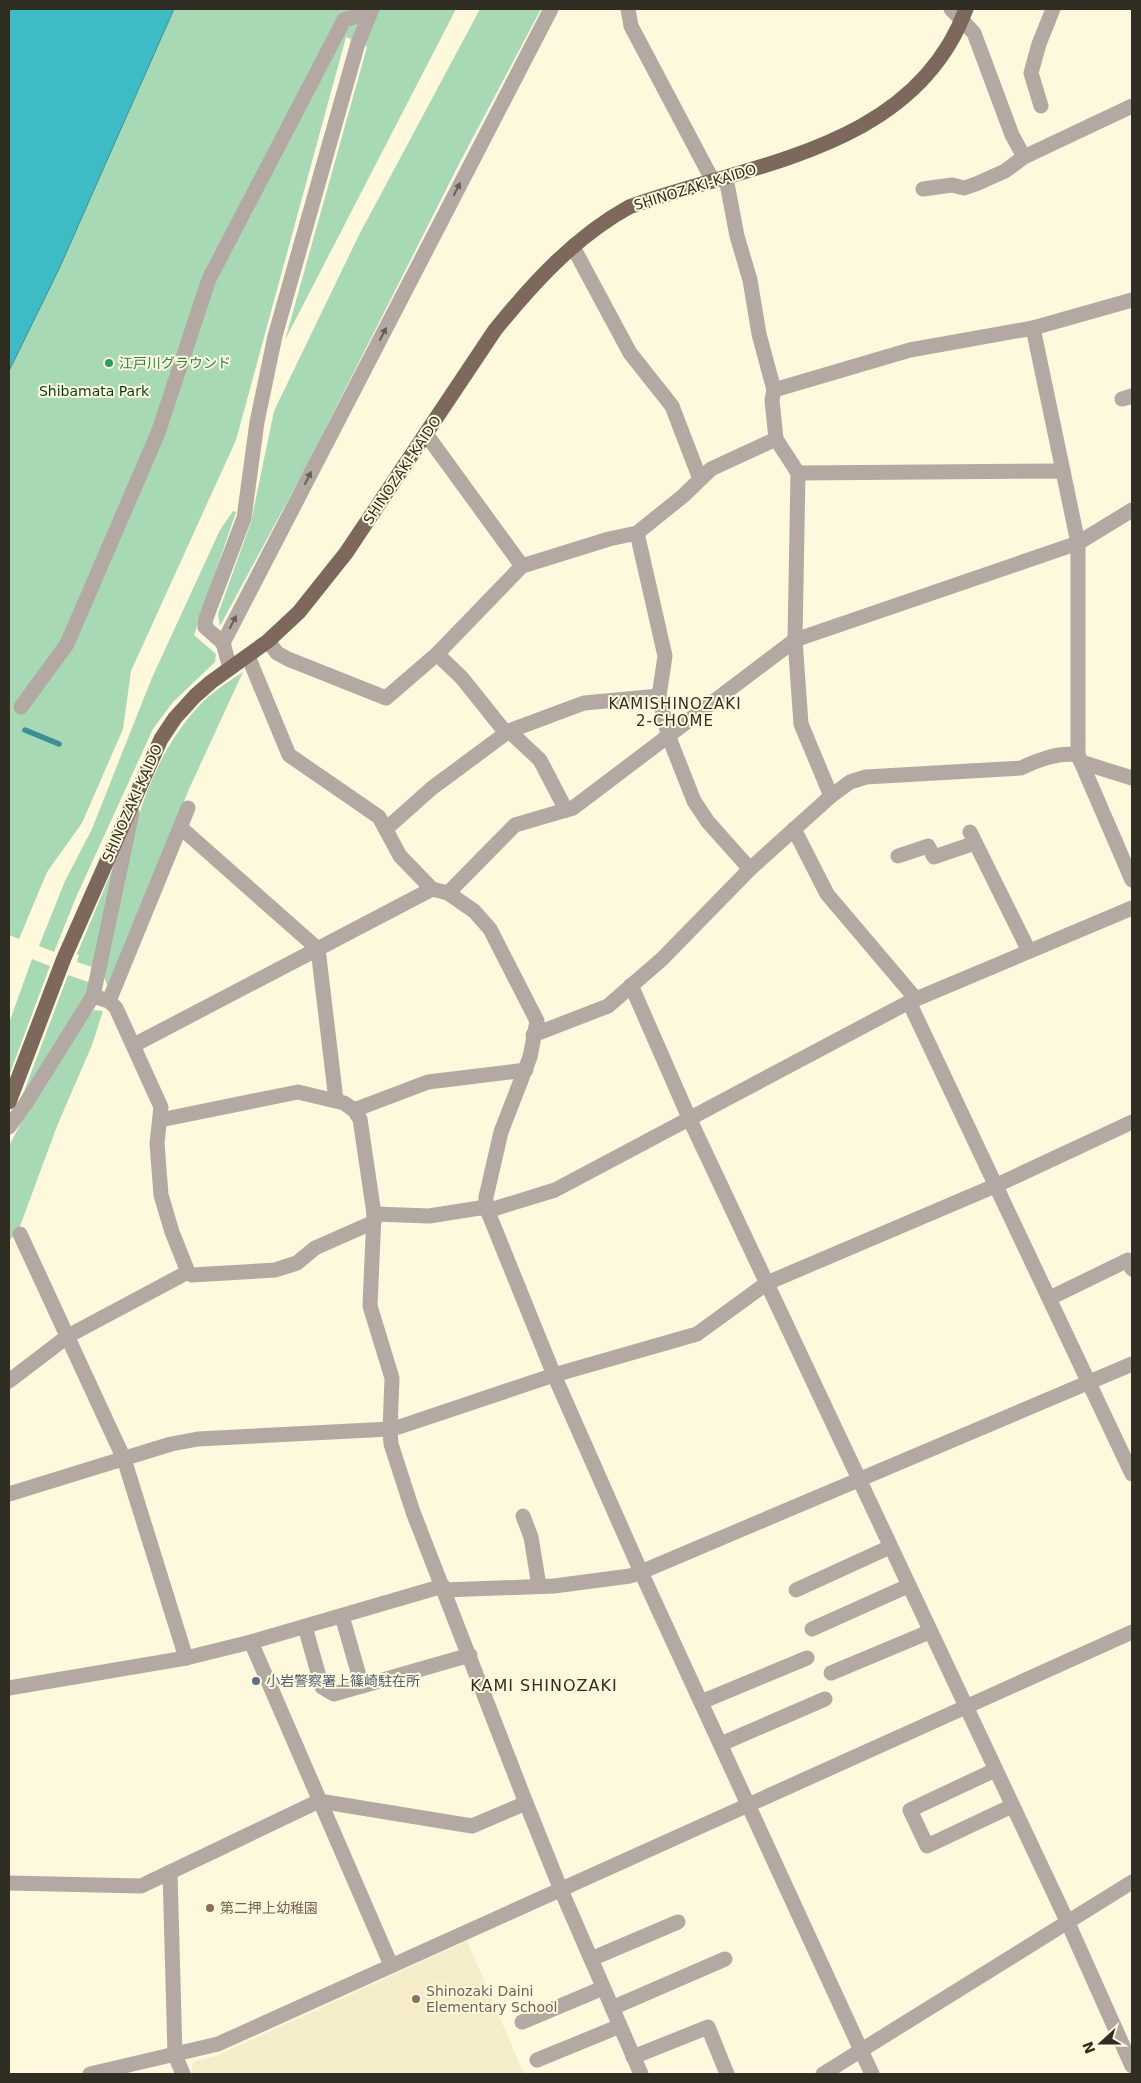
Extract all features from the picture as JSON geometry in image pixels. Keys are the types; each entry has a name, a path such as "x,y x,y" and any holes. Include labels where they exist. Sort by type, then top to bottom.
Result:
{"main road":[{"name":"SHINOZAKI-KAIDO","path":"9,1102 64,958 160,739 175,718 195,696 268,641 299,612 346,553 495,330 543,274 606,220 629,207 796,157 874,118 918,84 949,44 964,14"}],"street":[{"path":"223,643 551,9"},
{"path":"628,9 634,33 720,180 750,280 759,334 774,390 772,400 776,439 798,473 795,640 801,724 831,796"},
{"path":"951,9 964,14 974,33 1012,135 1024,157"},
{"path":"1040,106 1032,73 1039,44 1053,9"},
{"path":"230,668 223,643 205,627 206,618 244,518 257,422 275,336 358,42 371,10"},
{"path":"21,708 67,644 158,434 209,280 344,20 371,10"},
{"path":"923,189 952,184 964,188 976,184 1006,171 1024,157 1132,106"},
{"path":"573,247 630,353 672,406 700,479"},
{"path":"774,390 910,350 1033,328 1132,300"},
{"path":"1033,328 1078,543 1079,758 1132,880"},
{"path":"426,434 522,566"},
{"path":"268,641 277,653 288,659 386,698 438,654 522,566 609,539 637,533 684,496 711,469 776,439"},
{"path":"798,473 1064,472"},
{"path":"448,893 515,825 566,810 795,640 1078,543 1132,510"},
{"path":"637,533 665,656 659,696 668,735 694,801 708,822 750,869"},
{"path":"438,654 462,678 507,732 540,760 566,810"},
{"path":"248,656 289,755 379,817 400,856 432,889 448,893 474,911 490,929 537,1021 526,1070 501,1132 486,1197 487,1209 554,1375 641,1572 860,2052 872,2074"},
{"path":"386,829 432,788 507,732 584,703 659,696"},
{"path":"533,1035 608,1006 662,959 750,869 831,796 850,782 866,777 1021,768 1039,760 1069,754 1132,778"},
{"path":"9,1127 93,996 138,788"},
{"path":"109,1001 188,808"},
{"path":"180,827 318,949 336,1100"},
{"path":"794,829 827,894 913,1001 1132,1474"},
{"path":"898,856 928,846 934,857 972,837 1029,951"},
{"path":"134,1045 432,889"},
{"path":"93,996 109,1001 116,1008 161,1107 157,1143 162,1195 172,1232 188,1272 192,1275 275,1270 297,1263 315,1248 374,1218 430,1216 487,1209 555,1190 913,1001 1132,908"},
{"path":"631,985 690,1120 1068,1923 1132,2066"},
{"path":"354,1110 428,1082 526,1070"},
{"path":"160,1120 298,1092 336,1100 354,1110 360,1119 374,1218 370,1306 392,1378 390,1429 392,1444 413,1512 526,1802 561,1890 641,2074"},
{"path":"9,1494 171,1444 198,1439 390,1429 554,1375 697,1334 767,1283 997,1185 1132,1122"},
{"path":"20,1234 124,1458 186,1658"},
{"path":"1050,1298 1128,1260 1132,1269"},
{"path":"9,1381 68,1336 188,1272"},
{"path":"9,1688 186,1658 251,1642 444,1588 539,1586 630,1576 859,1481 1132,1364"},
{"path":"524,1516 531,1537 539,1586"},
{"path":"796,1590 890,1547"},
{"path":"812,1630 908,1586"},
{"path":"342,1616 362,1686"},
{"path":"305,1626 322,1688 334,1694 470,1655"},
{"path":"831,1673 930,1632"},
{"path":"90,2074 218,2044 1132,1632"},
{"path":"251,1642 391,1965"},
{"path":"701,1702 807,1658"},
{"path":"720,1744 825,1699"},
{"path":"995,1770 910,1810 927,1846 1012,1806"},
{"path":"9,1883 141,1886 319,1801 472,1826 526,1802"},
{"path":"170,1872 175,2055 183,2074"},
{"path":"823,2074 1132,1882"},
{"path":"591,1959 678,1922"},
{"path":"612,2008 725,1959"},
{"path":"522,2022 603,1988"},
{"path":"537,2060 620,2026"},
{"path":"633,2057 708,2027 727,2074"}],"shaded area":[{"name":"Shinozaki Daini Elementary School","path":"467,1941 524,2074 194,2074 191,2068 195,2061 216,2056"}],"green space":[{"name":"Shibamata Park","path":"174,9 456,9 285,340 367,47 346,37 236,440 131,671 123,729 82,823 47,872 19,939 9,935 9,371 59,269"},
{"path":"480,9 541,9 460,162 308,463 220,626 218,614 251,522 274,411 359,235"},
{"path":"233,511 236,512 194,635 216,654 215,662 173,702 153,729 77,895 54,952 39,946 65,881 92,829 151,680 220,530"},
{"path":"243,672 189,789 109,990 104,977 117,906 133,834 144,800 158,767 176,736 198,707 219,688"},
{"path":"118,856 95,968 77,962 79,955 77,954"},
{"path":"32,959 50,966 9,1076 9,1023"},
{"path":"68,975 91,983 85,997 20,1102"},
{"path":"94,1010 103,1011 92,1045 57,1126 19,1229 9,1241 9,1146 30,1106 88,1015"}],"water":[{"path":"9,9 174,9 59,269 9,371"}],"waterway":[{"path":"25,730 59,744"}],"place":[{"name":"江戸川グラウンド","path":"109,363"},
{"name":"小岩警察署上篠崎駐在所","path":"256,1681"},
{"name":"第二押上幼稚園","path":"210,1908"},
{"name":"Shinozaki Daini Elementary School","path":"416,1999"}],"district":[{"name":"KAMISHINOZAKI 2-CHOME","path":"675,712"},
{"name":"KAMI SHINOZAKI","path":"544,1685"}]}
